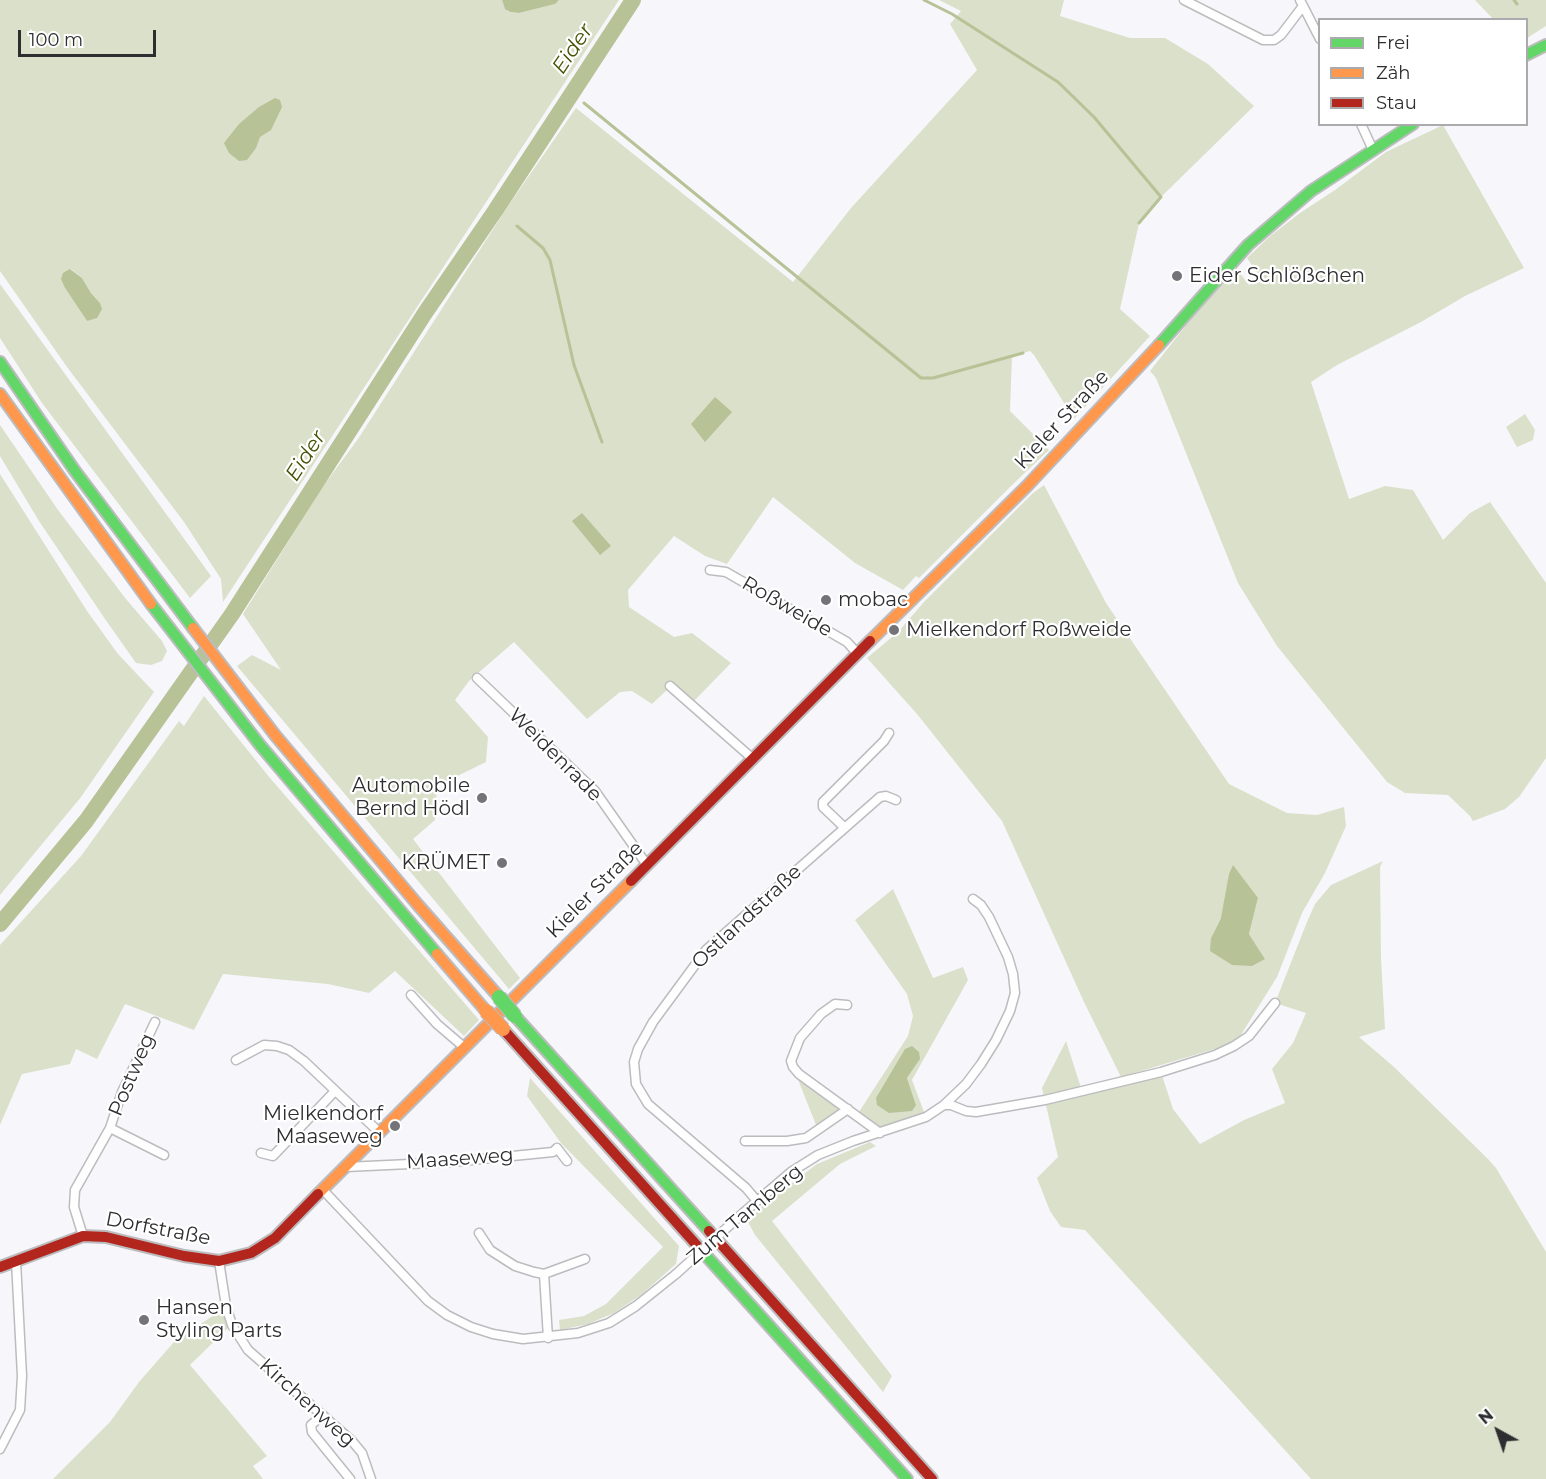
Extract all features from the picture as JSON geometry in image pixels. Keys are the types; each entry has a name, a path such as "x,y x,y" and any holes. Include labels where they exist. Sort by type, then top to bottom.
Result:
{"main road":[{"path":"1528,54 1546,45"},
{"name":"Kieler Straße","path":"377,1136 1027,486 1143,363 1248,245 1311,191 1410,126"},
{"path":"0,362 75,471 192,627 336,809 515,1016 932,1479"},
{"path":"0,394 61,482 213,685 323,821 486,1011 907,1479"},
{"name":"Dorfstraße","path":"0,1267 83,1236 106,1237 184,1256 219,1261 251,1253 275,1238 377,1136"}],"street":[{"path":"1184,0 1263,40 1274,40 1281,35 1302,3"},
{"path":"1302,3 1318,35"},
{"path":"1362,126 1373,150"},
{"name":"Roßweide","path":"710,570 726,572 847,642 858,654"},
{"name":"Weidenrade","path":"477,678 595,791 647,865"},
{"path":"670,686 753,759"},
{"path":"845,828 823,807 823,802 884,741 889,733"},
{"name":"Ostlandstraße","path":"757,1201 746,1188 648,1104 636,1084 634,1062 638,1049 653,1022 706,950 880,797 886,796 896,800"},
{"name":"Zum Tamberg","path":"322,1190 428,1301 447,1315 471,1327 493,1334 523,1339 578,1333 609,1323 636,1306 676,1274 791,1172 818,1155 926,1117 966,1084 996,1040 1010,1011 1015,993 1008,957 989,917 981,905 973,899"},
{"path":"411,995 437,1024 465,1048"},
{"path":"944,1104 976,1112 1045,1100 1161,1072 1215,1055 1234,1046 1249,1036 1275,1003"},
{"path":"847,1005 835,1004 815,1020 800,1038 791,1061 799,1074 880,1133"},
{"name":"Postweg","path":"83,1236 74,1207 75,1190 110,1128 122,1092 155,1022"},
{"path":"236,1060 264,1045 289,1050 335,1091 377,1136"},
{"path":"261,1153 273,1156 335,1091"},
{"path":"745,1141 787,1141 806,1138 848,1108"},
{"name":"Postweg","path":"110,1128 164,1155"},
{"name":"Maaseweg","path":"346,1167 452,1162 553,1152 557,1148 567,1161"},
{"path":"479,1233 490,1250 515,1266 544,1274 585,1259"},
{"path":"0,1449 20,1410 22,1376 16,1261"},
{"name":"Kirchenweg","path":"219,1261 226,1306 232,1325 248,1350 352,1441 362,1453 370,1479"},
{"path":"544,1274 548,1338"},
{"path":"323,1415 311,1425 312,1432 350,1479"}],"shaded area":[{"path":"0,0 502,0 509,12 519,13 554,4 559,0 619,0 223,602 221,579 184,522 67,367 0,271","holes":["71,269 82,278 100,303 87,321 65,288"]},
{"path":"502,0 559,0 555,4 519,13 505,9"},
{"path":"939,0 1064,0 1060,16 1130,38 1165,38 1208,64 1254,106 1161,197 1139,223 1120,309 1150,336 1074,419 1034,355 1030,351 1012,356 1010,411 1049,450 919,578 916,576 903,590 855,563 773,497 727,564 705,556 674,536 628,590 629,607 674,637 692,633 731,663 693,702 669,688 652,704 632,691 620,692 587,719 514,642 469,681 455,700 488,737 486,762 437,786 435,820 413,839 520,978 509,989 237,666 252,655 281,670 243,614 321,489 358,439 508,206 576,108 793,282 851,208 977,70 950,24 961,11"},
{"path":"1475,0 1546,0 1546,26 1528,37 1528,18 1492,18"},
{"path":"275,98 280,100 282,107 271,130 260,137 256,148 247,160 239,161 229,153 224,143 239,124 259,107"},
{"path":"1444,126 1524,268 1465,296 1421,322 1337,365 1311,382 1349,499 1385,486 1413,490 1443,540 1470,513 1490,502 1546,583 1546,758 1519,797 1505,809 1473,821 1448,795 1405,793 1387,782 1277,646 1238,583 1156,378 1150,371 1236,268 1249,285 1260,277 1247,258 1270,236 1386,152"},
{"path":"70,269 82,278 100,303 102,309 97,318 87,321 65,288 61,279 63,273"},
{"path":"0,284 211,576 190,598 42,403 0,338"},
{"path":"715,397 732,412 705,442 691,424"},
{"path":"1525,414 1535,430 1533,440 1517,447 1506,427"},
{"path":"0,425 58,510 126,599 162,641 167,651 162,661 151,665 136,663 105,619 39,521 0,456"},
{"path":"0,474 87,611 118,654 154,692 81,797 0,895"},
{"path":"1044,485 1106,603 1229,784 1287,813 1317,815 1344,807 1346,826 1325,873 1302,913 1277,977 1239,1038 1228,1045 1121,1077 1084,1002 1002,821 917,714 867,658 898,632 924,602 1033,493","holes":["1258,898 1249,934 1265,959 1211,938 1221,918"]},
{"path":"582,513 611,546 600,555 572,521"},
{"path":"204,696 270,778 479,1020 464,1036 395,971 369,993 328,984 223,974 194,1030 125,1004 97,1059 76,1049 70,1064 22,1074 0,1125 0,945 81,856 179,721 184,726"},
{"path":"1383,861 1380,867 1381,959 1385,1029 1359,1037 1393,1066 1496,1168 1546,1252 1546,1479 1311,1479 1085,1230 1061,1227 1050,1211 1037,1178 1058,1157 1042,1088 1066,1041 1082,1091 1161,1072 1173,1109 1200,1144 1244,1120 1285,1103 1272,1069 1293,1043 1306,1013 1275,1003 1307,922 1315,904 1331,885"},
{"path":"1233,865 1258,898 1249,934 1265,959 1252,966 1232,965 1210,951 1211,938 1221,918 1229,874"},
{"path":"893,889 933,978 963,967 968,980 912,1080 926,1117 880,1133 857,1115 908,1036 913,1016 907,994 855,920","holes":["920,1059 907,1078 916,1105 876,1098"]},
{"path":"912,1046 919,1052 920,1059 907,1078 916,1105 912,1111 889,1113 877,1105 876,1098 905,1049"},
{"path":"793,1067 848,1109 818,1130"},
{"path":"530,1078 679,1246 676,1264 641,1295 614,1313 588,1324 560,1330 559,1320 584,1316 606,1304 663,1247 561,1143 527,1096"},
{"path":"870,1142 876,1146 840,1164 772,1221 892,1376 883,1392 755,1235 748,1222 763,1205 817,1164"},
{"path":"223,1309 228,1328 190,1365 267,1456 253,1466 263,1479 53,1479 110,1422 139,1382 174,1342"}],"waterway":[{"name":"Eider","path":"0,924 86,821 232,614 425,313 495,211 633,0"},
{"path":"924,0 952,14 1058,82 1094,117 1161,197 1139,223"},
{"path":"1514,0 1517,4"},
{"path":"584,103 921,378 933,378 1023,353"},
{"path":"517,226 543,248 550,260 574,365 602,442"}],"traffic: fast":[{"path":"1528,54 1546,45"},
{"path":"1159,345 1248,245 1311,191 1410,126"},
{"path":"0,362 75,471 193,628"},
{"path":"151,604 260,745 437,954"},
{"path":"499,997 515,1016"},
{"path":"515,1016 709,1231"},
{"path":"701,1250 907,1479"}],"traffic: slow":[{"path":"870,641 1027,486 1159,345"},
{"path":"0,394 151,604"},
{"path":"193,628 275,735 499,997"},
{"path":"318,1194 631,881"},
{"path":"437,954 486,1011"},
{"path":"486,1011 503,1029"}],"traffic: jam":[{"path":"631,881 870,641"},
{"path":"503,1029 701,1250"},
{"path":"0,1267 83,1236 106,1237 184,1256 219,1261 251,1253 275,1238 318,1194"},
{"path":"709,1231 932,1479"}],"place":[{"name":"Eider Schlößchen","path":"1177,276"},
{"name":"mobac","path":"826,600"},
{"name":"Mielkendorf Roßweide","path":"894,630"},
{"name":"Automobile Bernd Hödl","path":"482,798"},
{"name":"KRÜMET","path":"502,863"},
{"name":"Mielkendorf Maaseweg","path":"395,1126"},
{"name":"Hansen Styling Parts","path":"144,1320"}]}
